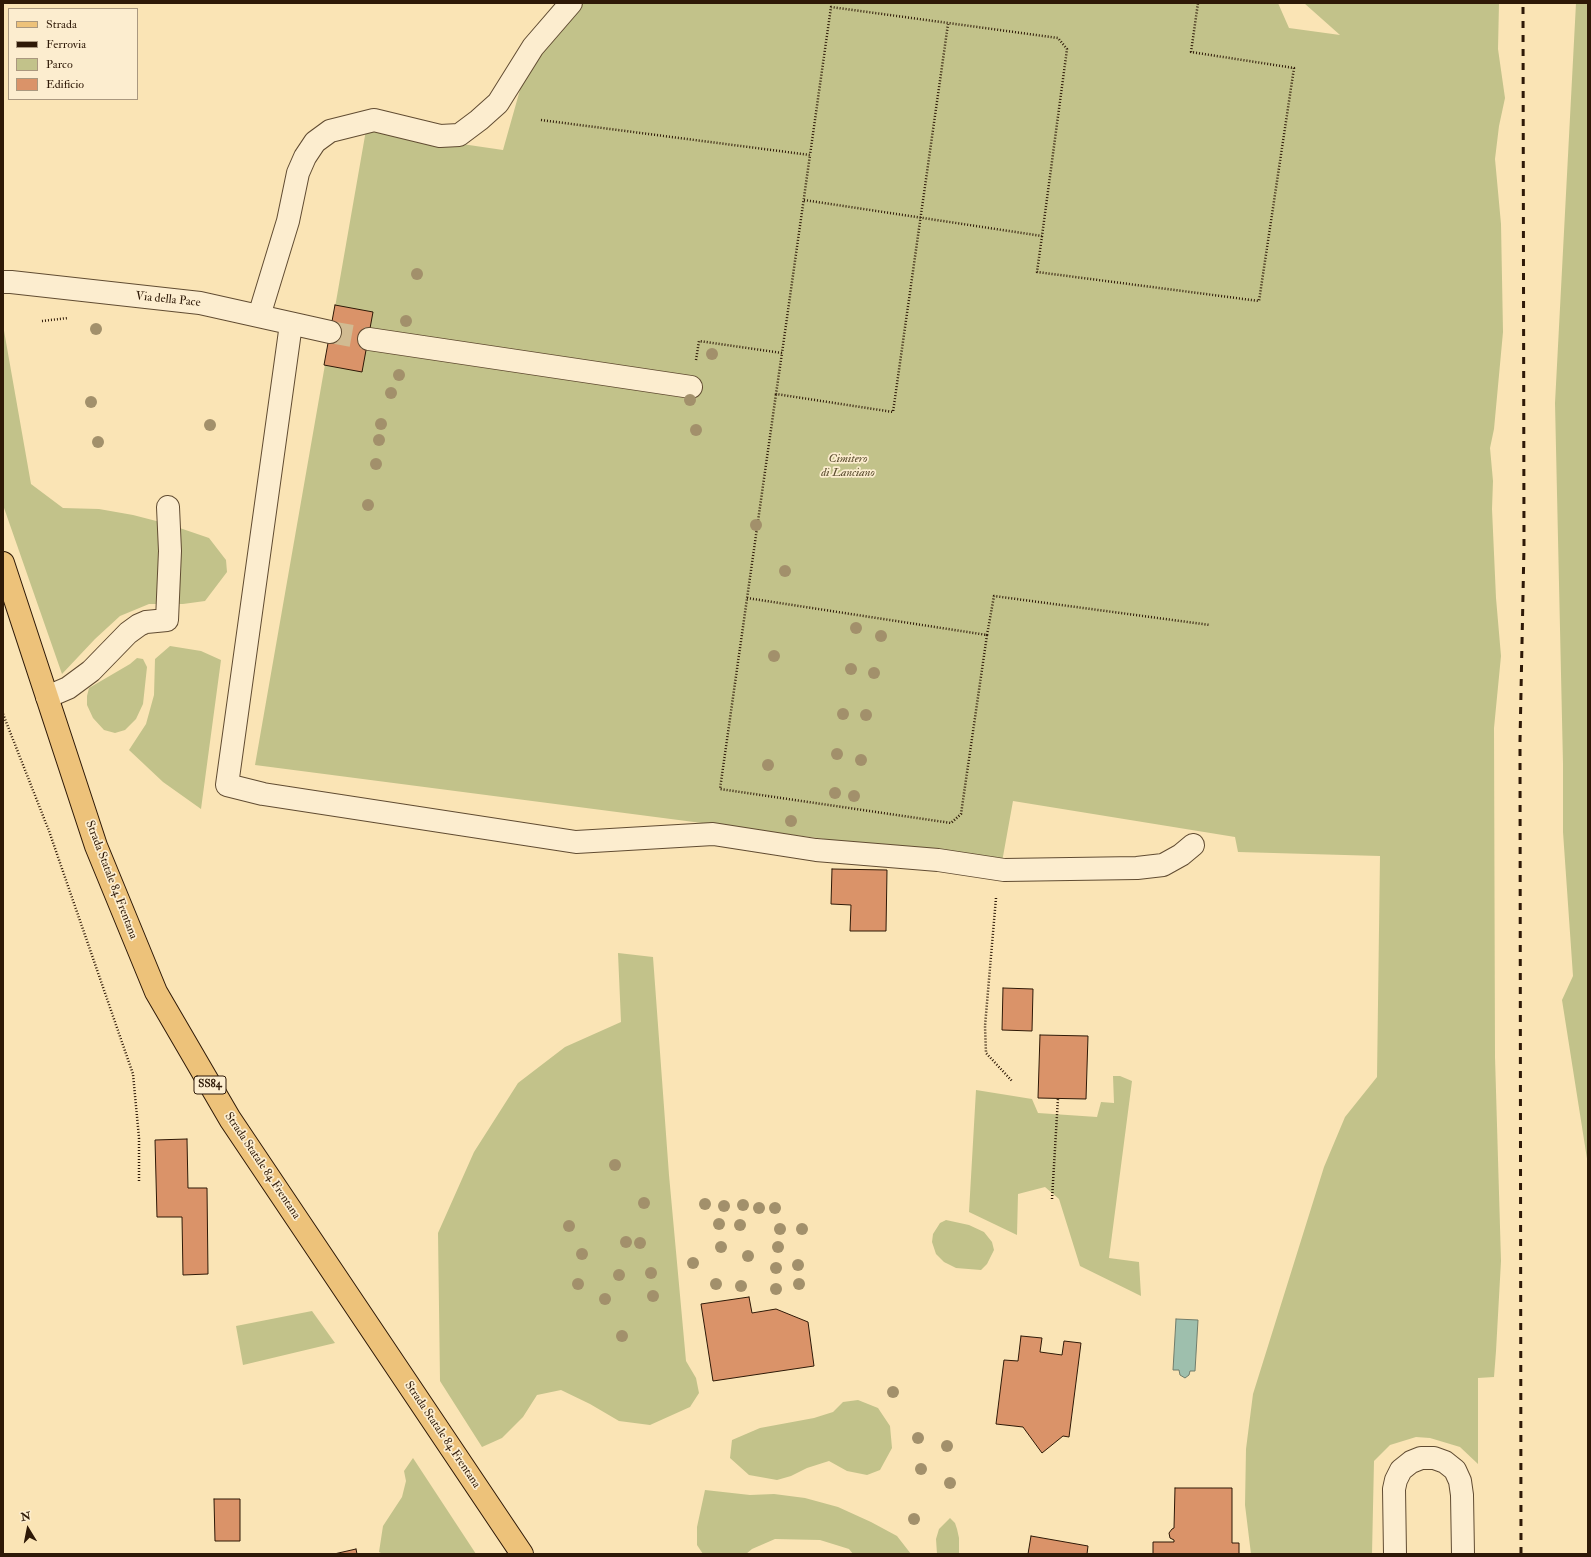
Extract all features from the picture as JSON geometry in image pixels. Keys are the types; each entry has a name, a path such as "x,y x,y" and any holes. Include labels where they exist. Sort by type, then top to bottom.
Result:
{"main road":[{"name":"Strada Statale 84 Frentana","path":"3,563 96,846 156,992 230,1119 522,1554"}],"street":[{"path":"259,316 288,221 298,173 304,157 315,142 330,131 374,120 440,136 459,135 498,103 533,47 571,3"},
{"name":"Via della Pace","path":"3,282 200,303 330,332"},
{"path":"291,324 227,785 263,794 576,842 713,834 816,850 938,860 1004,870 1137,868 1163,865 1182,855 1193,845"},
{"path":"369,339 691,386"},
{"path":"47,696 68,688 91,672 128,633 139,626 146,622 167,620 170,551 168,507"},
{"path":"1395,1554 1394,1490 1396,1480 1401,1470 1411,1462 1421,1458 1434,1458 1445,1462 1454,1470 1460,1481 1462,1495 1463,1554"}],"path":[{"path":"1198,3 1191,52 1294,68 1259,301 1037,272 1067,49 1058,38 831,7 720,789 951,823 961,814 994,596 1210,625"},
{"path":"776,394 893,412 948,24"},
{"path":"541,120 810,155"},
{"path":"804,200 1042,236"},
{"path":"691,386 699,340 782,353"},
{"path":"747,598 987,635"},
{"path":"3,714 49,831 133,1074 139,1138 139,1183"},
{"path":"991,868 997,887 985,1026 986,1053 1012,1081"},
{"path":"1052,1199 1058,1098"}],"green space":[{"name":"Cimitero di Lanciano","path":"580,3 1278,3 1289,28 1340,35 1304,3 1499,3 1498,49 1505,98 1499,126 1495,159 1501,224 1503,332 1494,429 1490,448 1493,481 1492,509 1496,598 1501,656 1494,728 1495,1057 1501,1261 1494,1377 1478,1378 1478,1464 1460,1447 1430,1438 1416,1437 1390,1445 1374,1461 1372,1554 1251,1554 1245,1505 1246,1449 1253,1394 1324,1167 1345,1117 1377,1077 1380,856 1238,852 1235,837 1013,801 1002,862 255,765 366,130 503,150 527,65"},
{"path":"1576,3 1588,3 1588,1165 1562,1000 1573,976 1563,832 1563,764 1555,403"},
{"path":"3,325 31,484 63,508 99,509 133,515 168,524 209,538 226,560 227,572 205,601 183,604 149,604 120,616 95,639 62,674 3,505"},
{"path":"170,646 201,651 221,660 201,809 163,782 129,750 146,724 154,695 155,659"},
{"path":"137,658 143,659 147,667 143,704 136,719 125,730 115,733 104,730 93,718 87,705 89,688 130,664"},
{"path":"618,953 653,957 669,1175 686,1361 696,1378 699,1393 690,1407 650,1425 619,1421 590,1404 561,1390 537,1395 523,1417 502,1438 482,1447 440,1381 438,1233 474,1152 518,1083 565,1047 621,1022"},
{"path":"1113,1076 1120,1076 1132,1081 1109,1258 1139,1262 1141,1296 1080,1266 1059,1199 1045,1187 1018,1194 1017,1235 969,1212 976,1090 1032,1099 1038,1113 1097,1117 1101,1102 1114,1103"},
{"path":"946,1220 969,1225 984,1232 992,1242 994,1250 987,1264 981,1270 956,1268 944,1262 936,1254 932,1242 933,1234 940,1223"},
{"path":"312,1311 335,1343 243,1365 236,1326"},
{"path":"858,1400 878,1408 890,1426 892,1448 880,1470 867,1475 847,1471 829,1461 777,1480 749,1475 730,1458 732,1440 760,1428 814,1418 833,1412 843,1402"},
{"path":"413,1458 476,1554 383,1554 379,1552 383,1526 402,1497 406,1481 404,1471"},
{"path":"705,1490 750,1495 774,1494 805,1498 838,1507 897,1536 911,1554 853,1554 849,1549 820,1540 775,1539 752,1549 746,1554 703,1554 697,1545 697,1527"},
{"path":"950,1518 955,1523 957,1529 959,1538 959,1554 937,1554 936,1539 939,1529"}],"shaded area":[{"path":"1176,1319 1198,1320 1195,1371 1190,1371 1189,1375 1185,1378 1180,1375 1179,1370 1173,1370"}],"building":[{"path":"335,305 373,312 362,372 324,365"},
{"path":"832,869 887,870 886,931 850,931 851,905 831,904"},
{"path":"1003,988 1033,989 1032,1031 1002,1030"},
{"path":"1040,1035 1088,1036 1086,1099 1038,1098"},
{"path":"187,1139 188,1188 207,1188 208,1274 183,1275 182,1217 157,1217 155,1140"},
{"path":"749,1297 752,1313 776,1309 808,1322 814,1366 713,1381 701,1304"},
{"path":"1021,1336 1042,1338 1040,1352 1062,1355 1064,1341 1081,1343 1069,1437 1063,1436 1042,1453 1023,1427 996,1424 1004,1360 1018,1361"},
{"path":"1175,1488 1232,1488 1232,1543 1239,1543 1239,1554 1153,1554 1153,1542 1174,1542 1174,1540 1170,1538 1169,1533 1174,1528"},
{"path":"214,1499 240,1499 240,1541 215,1541"},
{"path":"1031,1536 1088,1546 1087,1554 1028,1554"},
{"path":"356,1549 357,1554 334,1554"}],"tunnel":[{"path":"330,332 369,339"}],"railway":[{"path":"1521,1554 1520,741 1524,546 1523,3"}]}
